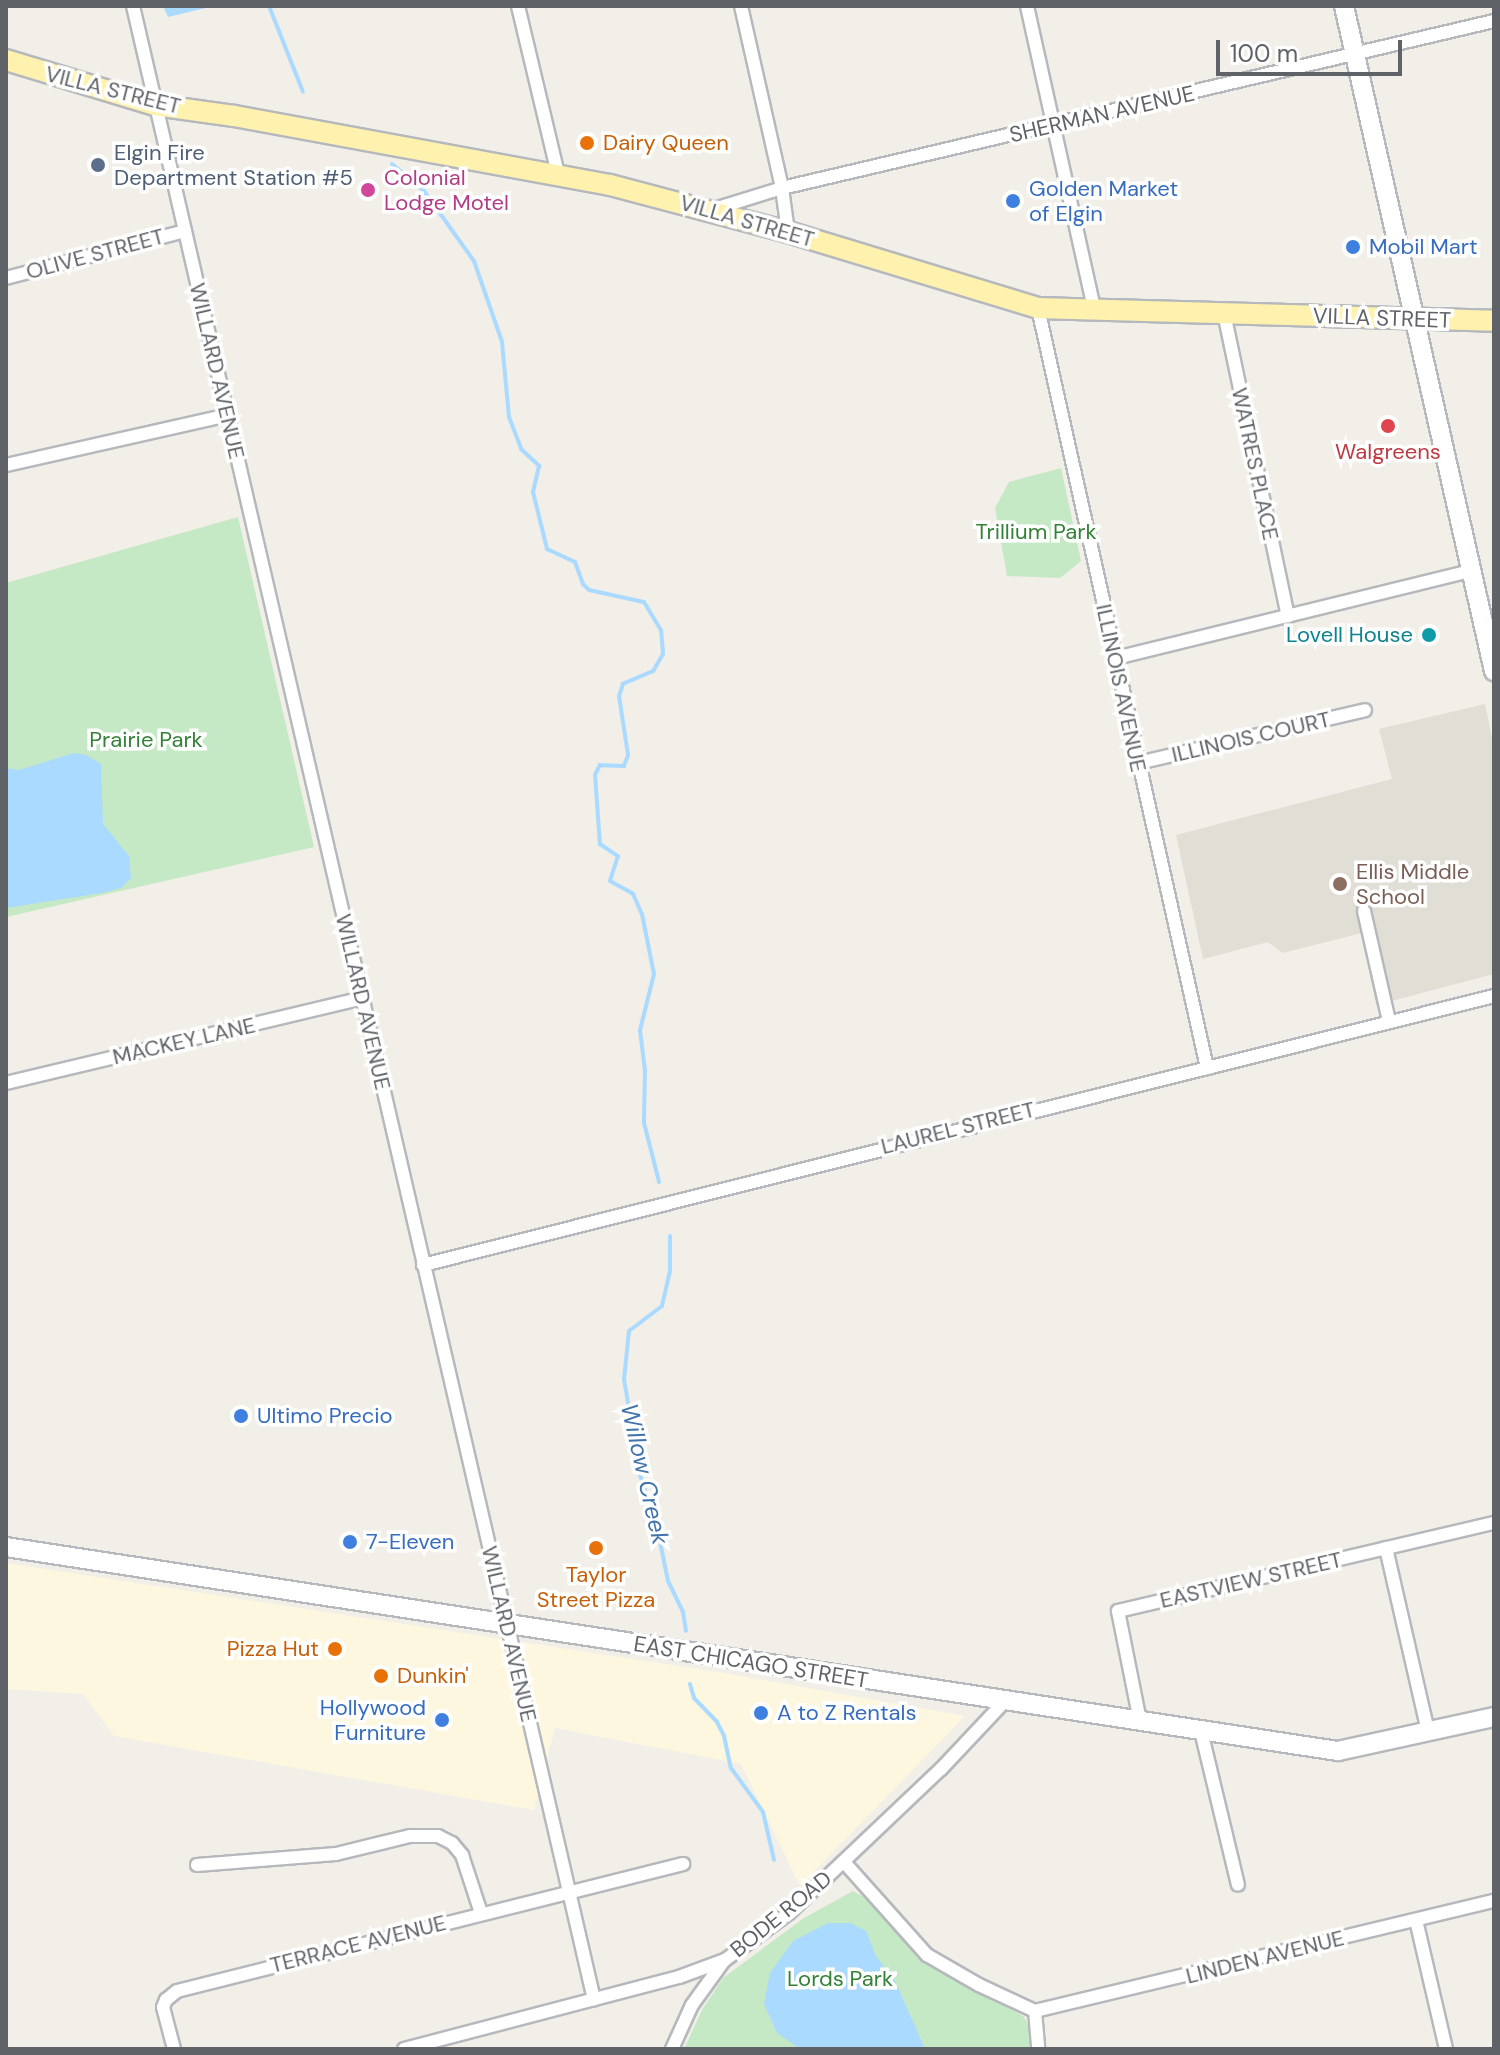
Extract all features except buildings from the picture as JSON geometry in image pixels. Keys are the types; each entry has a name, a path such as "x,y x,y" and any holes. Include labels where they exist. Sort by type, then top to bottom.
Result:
{"main road":[{"path":"1344,6 1471,571 1487,607 1494,671"},
{"name":"VILLA STREET","path":"6,60 155,105 558,174 711,210 1038,308 1494,321"},
{"name":"EAST CHICAGO STREET","path":"6,1547 1344,1751 1494,1717"}],"street":[{"name":"WILLARD AVENUE","path":"133,6 594,1999"},
{"path":"518,6 558,174"},
{"path":"741,6 782,188 788,232"},
{"path":"1027,6 1094,308"},
{"name":"SHERMAN AVENUE","path":"711,210 782,188 1494,21"},
{"name":"OLIVE STREET","path":"6,278 185,231"},
{"name":"ILLINOIS AVENUE","path":"1038,308 1207,1068"},
{"name":"WATRES PLACE","path":"1224,313 1288,616"},
{"path":"6,465 227,415"},
{"path":"1116,658 1471,571"},
{"name":"ILLINOIS COURT","path":"1138,763 1365,710"},
{"path":"1364,911 1389,1021"},
{"name":"LAUREL STREET","path":"423,1265 1494,996"},
{"name":"MACKEY LANE","path":"6,1083 362,998"},
{"name":"EASTVIEW STREET","path":"1140,1721 1118,1611 1494,1523"},
{"path":"1386,1548 1428,1732"},
{"name":"BODE ROAD","path":"404,2049 694,1973 725,1960 766,1932 844,1862 1005,1701"},
{"path":"1201,1731 1238,1885"},
{"path":"197,1865 336,1854 410,1836 438,1836 452,1843 462,1855 481,1913"},
{"path":"844,1862 927,1955 979,1985 1035,2011 1038,2049"},
{"name":"TERRACE AVENUE","path":"174,2049 164,2014 166,2000 181,1989 568,1890 683,1864"},
{"name":"LINDEN AVENUE","path":"1035,2011 1494,1901"},
{"path":"1416,1920 1446,2049"},
{"path":"672,2049 692,2005 725,1960"}],"shaded area":[{"name":"Ellis Middle School","path":"1485,704 1494,748 1494,974 1376,1005 1362,933 1282,953 1268,942 1203,959 1176,835 1392,779 1379,729"},
{"path":"6,1563 724,1673 965,1716 800,1886 741,1764 555,1728 534,1810 114,1736 83,1694 6,1689"}],"green space":[{"name":"Trillium Park","path":"1061,468 1081,561 1060,578 1007,576 995,508 1009,482"},
{"name":"Prairie Park","path":"238,517 314,847 6,917 6,583"},
{"name":"Lords Park","path":"853,1891 866,1898 927,1964 1023,2016 1030,2027 1031,2049 684,2049 702,2010 723,1978 804,1918"}],"water":[{"path":"163,6 214,6 168,17"},
{"path":"74,753 86,755 101,764 103,824 129,856 131,878 121,888 102,893 6,908 6,768 19,770"},
{"path":"828,1923 850,1923 866,1931 876,1956 896,1983 925,2049 800,2049 777,2033 764,2004 770,1973 793,1941"}],"waterway":[{"name":"Willow Creek","path":"269,6 303,92"},
{"name":"Willow Creek","path":"392,164 424,191 474,261 502,342 509,417 521,449 539,466 533,492 547,549 575,562 583,584 589,590 644,602 661,630 663,654 653,671 623,684 619,696 628,755 624,766 600,765 595,775 600,844 618,856 610,881 633,894 642,914 654,974 640,1030 645,1069 644,1123 659,1182"},
{"name":"Willow Creek","path":"670,1236 670,1271 662,1306 629,1331 624,1379 640,1475 656,1522 668,1581 683,1612 686,1631"},
{"name":"Willow Creek","path":"690,1684 694,1698 717,1722 724,1736 731,1768 763,1812 774,1860"}],"place":[{"name":"Dairy Queen","path":"587,143"},
{"name":"Elgin Fire Department Station #5","path":"98,165"},
{"name":"Colonial Lodge Motel","path":"368,190"},
{"name":"Golden Market of Elgin","path":"1013,201"},
{"name":"Mobil Mart","path":"1353,247"},
{"name":"Walgreens","path":"1388,426"},
{"name":"Lovell House","path":"1429,635"},
{"name":"Ellis Middle School","path":"1340,884"},
{"name":"Ultimo Precio","path":"241,1416"},
{"name":"7-Eleven","path":"350,1542"},
{"name":"Taylor Street Pizza","path":"596,1548"},
{"name":"Pizza Hut","path":"335,1649"},
{"name":"Dunkin'","path":"381,1676"},
{"name":"A to Z Rentals","path":"761,1713"},
{"name":"Hollywood Furniture","path":"442,1720"}]}
